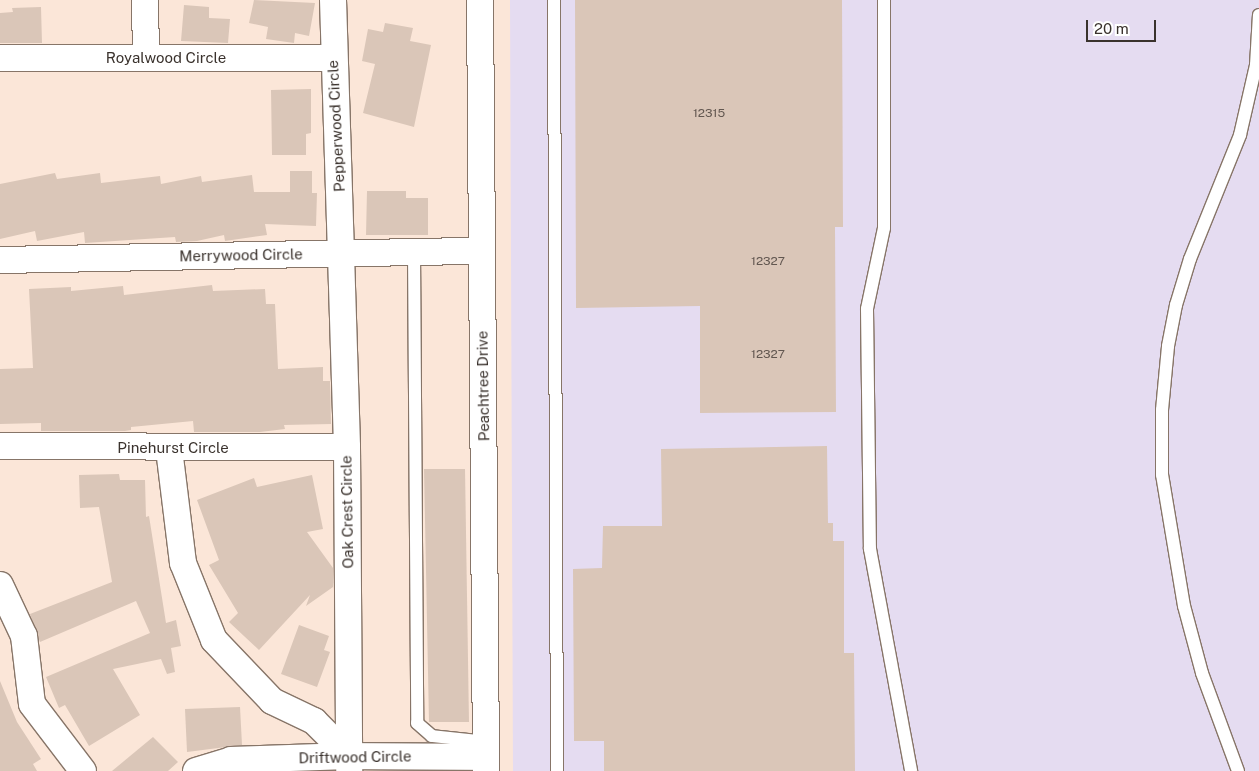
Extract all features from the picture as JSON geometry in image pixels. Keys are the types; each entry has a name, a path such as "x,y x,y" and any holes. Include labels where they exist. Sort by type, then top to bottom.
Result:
{"street":[{"path":"145,0 146,58"},
{"name":"Pepperwood Circle","path":"333,0 333,58 342,252"},
{"name":"Peachtree Drive","path":"480,0 486,756"},
{"name":"Royalwood Circle","path":"0,58 333,58"},
{"name":"Merrywood Circle","path":"0,260 342,252 481,251"},
{"name":"Oak Crest Circle","path":"342,252 347,447 349,763"},
{"name":"Pinehurst Circle","path":"0,446 170,448 347,447"},
{"path":"170,448 183,563 214,640 272,702 314,720 349,763"},
{"path":"0,585 24,636 32,704 83,771"},
{"name":"Driftwood Circle","path":"196,771 232,760 349,763 486,756"}],"lane":[{"path":"554,0 558,771"},
{"path":"884,0 884,228 867,309 870,549 911,771"},
{"path":"1238,771 1202,673 1184,606 1162,475 1162,410 1168,346 1176,306 1190,259 1240,135 1256,65 1259,15"},
{"path":"414,252 417,723 423,732 486,756"}],"shaded area":[{"path":"510,0 1259,0 1259,771 513,771"}],"building":[{"path":"254,0 315,3 309,36 295,33 294,43 266,39 268,27 249,23"},
{"path":"575,0 842,0 843,227 835,227 836,412 700,413 700,306 576,308"},
{"path":"184,5 209,7 209,18 230,19 228,43 181,41"},
{"path":"41,7 42,43 0,43 0,13 13,12 12,8"},
{"path":"385,23 413,28 410,41 431,45 414,127 363,113 375,64 362,61 368,29 383,32"},
{"path":"311,89 311,133 306,134 306,155 272,155 271,90"},
{"path":"290,171 312,171 312,193 317,193 316,226 265,224 267,235 225,241 224,235 197,241 176,242 175,237 85,243 84,232 37,241 35,231 0,239 0,184 55,173 57,179 100,173 101,183 160,176 161,184 201,176 202,182 252,175 254,192 290,192"},
{"path":"367,191 406,191 406,198 428,198 428,235 366,235"},
{"path":"212,285 213,291 265,289 266,304 275,304 278,369 323,367 323,381 330,381 331,424 284,425 285,429 260,432 194,432 193,421 131,427 131,430 125,431 41,431 41,423 0,424 0,369 33,368 29,289 71,287 71,291 123,286 124,295"},
{"path":"827,446 828,523 833,523 833,541 844,541 844,653 854,653 855,771 604,771 604,741 574,741 573,569 602,568 603,526 662,526 661,449"},
{"path":"424,469 465,469 469,722 429,722"},
{"path":"119,474 120,480 145,480 146,517 149,516 166,623 176,620 181,646 171,648 175,672 167,674 161,659 113,669 140,715 89,746 65,705 59,708 46,677 150,633 136,601 40,642 30,614 112,582 99,507 80,508 79,475"},
{"path":"312,475 323,529 307,532 333,568 333,587 306,606 310,595 259,650 229,622 238,613 209,565 219,560 197,500 254,478 257,487"},
{"path":"299,625 329,636 324,650 330,652 317,687 281,674"},
{"path":"0,681 17,722 41,759 33,764 37,771 0,771"},
{"path":"240,707 242,745 187,752 185,709"},
{"path":"153,737 178,762 168,771 112,771"}]}
